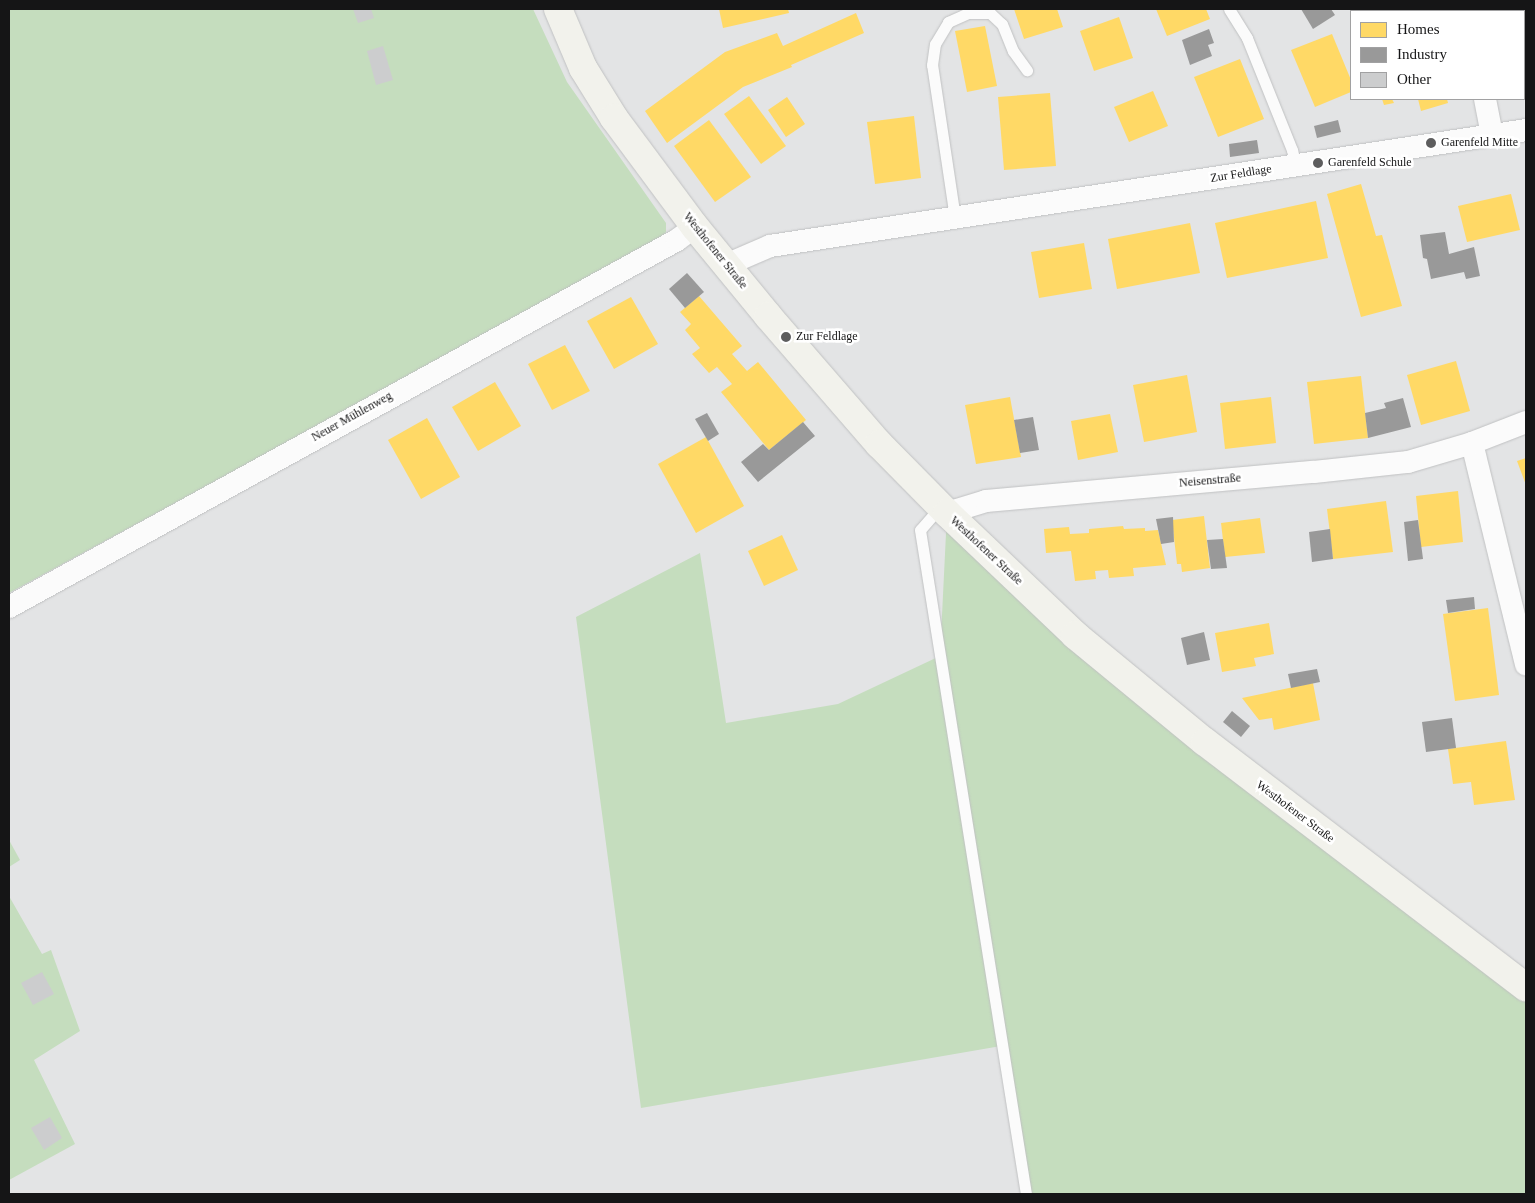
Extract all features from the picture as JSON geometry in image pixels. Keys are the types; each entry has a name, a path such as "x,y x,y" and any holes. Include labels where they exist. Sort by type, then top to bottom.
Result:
{"street":[{"name":"Westhofener Straße","path":"558,9 583,68 614,118 695,227 879,444 944,510 1075,635 1205,742 1526,987"},
{"path":"1485,100 1492,134"},
{"name":"Zur Feldlage","path":"726,265 770,246 1526,130"},
{"name":"Neuer Mühlenweg","path":"9,608 346,420 677,240 695,227"},
{"name":"Neisenstraße","path":"944,510 986,500 1314,472 1408,462 1472,443 1526,422"},
{"path":"1472,443 1526,665"}],"lane":[{"path":"1229,9 1247,38 1292,150 1296,166"},
{"path":"955,218 932,65 935,44 948,22 968,13 990,13 1002,24 1012,51 1027,70"},
{"path":"944,510 920,530 1026,1194"}],"green space":[{"path":"9,9 533,9 567,82 666,223 666,232 661,240 9,593"},
{"path":"947,513 1526,987 1526,1194 1026,1194 1001,1046 641,1108 576,617 700,553 726,723 838,704 940,656"},
{"path":"9,840 20,860 9,867"},
{"path":"9,896 42,954 51,950 80,1031 34,1060 75,1144 9,1180"}],"building: Homes":[{"path":"719,9 788,9 789,13 723,28"},
{"path":"1014,9 1057,9 1063,27 1024,39"},
{"path":"1156,9 1206,9 1210,19 1167,36"},
{"path":"1382,9 1426,9 1424,10"},
{"path":"856,13 864,33 791,65 792,67 743,87 667,143 645,111 725,52 777,33 783,46"},
{"path":"1119,17 1133,58 1094,71 1080,31"},
{"path":"985,26 997,86 967,92 955,31"},
{"path":"1332,34 1350,78 1350,92 1315,107 1291,50"},
{"path":"1240,59 1264,119 1218,137 1194,77"},
{"path":"1153,91 1168,126 1129,142 1114,107"},
{"path":"1050,93 1056,166 1004,170 998,97"},
{"path":"749,96 786,146 761,164 724,114"},
{"path":"787,97 805,124 786,137 768,110"},
{"path":"1382,100 1392,100 1394,103 1384,105"},
{"path":"1418,100 1447,100 1448,103 1421,111"},
{"path":"914,116 921,178 875,184 867,122"},
{"path":"709,120 751,177 715,202 674,146"},
{"path":"1361,184 1376,236 1382,235 1402,306 1361,317 1327,194"},
{"path":"1511,194 1520,230 1467,242 1458,206"},
{"path":"1316,201 1328,258 1227,278 1215,223"},
{"path":"1190,223 1200,273 1117,289 1108,239"},
{"path":"1084,243 1092,289 1039,298 1031,252"},
{"path":"699,296 742,346 732,354 747,371 758,362 806,420 769,450 721,392 732,384 717,367 709,373 692,354 700,348 685,330 691,324 680,312"},
{"path":"631,297 658,344 614,369 587,321"},
{"path":"565,345 590,391 552,410 528,364"},
{"path":"1456,361 1470,411 1421,425 1407,375"},
{"path":"1187,375 1197,432 1144,442 1133,385"},
{"path":"1361,376 1368,438 1314,444 1307,382"},
{"path":"495,382 521,426 478,451 452,407"},
{"path":"1010,397 1021,457 976,464 965,405"},
{"path":"1271,397 1276,443 1225,449 1220,403"},
{"path":"1110,414 1118,452 1078,460 1071,421"},
{"path":"427,418 460,477 421,499 388,440"},
{"path":"706,437 744,506 696,533 658,464"},
{"path":"1526,458 1526,485 1517,461"},
{"path":"1458,491 1463,542 1421,547 1416,496"},
{"path":"1386,501 1393,552 1333,559 1327,509"},
{"path":"1204,516 1210,568 1182,572 1181,564 1177,564 1172,520"},
{"path":"1260,518 1265,553 1225,557 1221,523"},
{"path":"1123,526 1124,529 1145,528 1145,531 1158,530 1166,565 1133,568 1134,576 1109,578 1108,570 1095,571 1096,579 1075,581 1071,551 1046,553 1044,529 1069,527 1070,534 1089,533 1089,529"},
{"path":"782,535 798,570 764,586 748,551"},
{"path":"1488,608 1499,695 1455,701 1443,614"},
{"path":"1269,623 1274,654 1254,658 1256,666 1222,672 1215,633"},
{"path":"1313,683 1320,720 1274,730 1272,718 1259,720 1242,698"},
{"path":"1506,741 1515,800 1474,805 1471,782 1453,784 1448,749"}],"building: Industry":[{"path":"1301,9 1331,9 1335,15 1313,29"},
{"path":"1209,29 1214,43 1208,45 1212,56 1190,65 1182,40"},
{"path":"1338,120 1341,132 1317,138 1314,126"},
{"path":"1257,140 1259,153 1230,157 1229,144"},
{"path":"1445,232 1449,254 1474,247 1480,276 1466,279 1464,272 1431,279 1427,259 1423,258 1420,235"},
{"path":"687,273 704,292 685,308 669,289"},
{"path":"1403,398 1411,427 1368,438 1365,413 1386,408 1384,403"},
{"path":"707,413 719,434 708,441 695,419"},
{"path":"1033,417 1039,450 1020,453 1014,420"},
{"path":"803,422 815,436 758,482 741,462 763,444 769,450"},
{"path":"1173,517 1174,542 1161,544 1156,519"},
{"path":"1418,520 1423,559 1408,561 1404,522"},
{"path":"1330,529 1333,559 1312,562 1309,532"},
{"path":"1223,539 1227,568 1211,569 1207,540"},
{"path":"1474,597 1475,609 1448,613 1446,600"},
{"path":"1204,632 1210,660 1187,665 1181,638"},
{"path":"1317,669 1320,682 1291,688 1288,674"},
{"path":"1232,711 1250,726 1241,737 1223,722"},
{"path":"1452,718 1456,748 1426,752 1422,722"}],"building: Other":[{"path":"353,9 371,9 374,18 358,23"},
{"path":"383,46 393,80 376,85 367,51"},
{"path":"42,972 54,994 33,1005 21,983"},
{"path":"50,1117 62,1138 44,1150 31,1128"}],"place":[{"name":"Garenfeld Mitte","path":"1431,143"},
{"name":"Garenfeld Schule","path":"1318,163"},
{"name":"Zur Feldlage","path":"786,337"}]}
